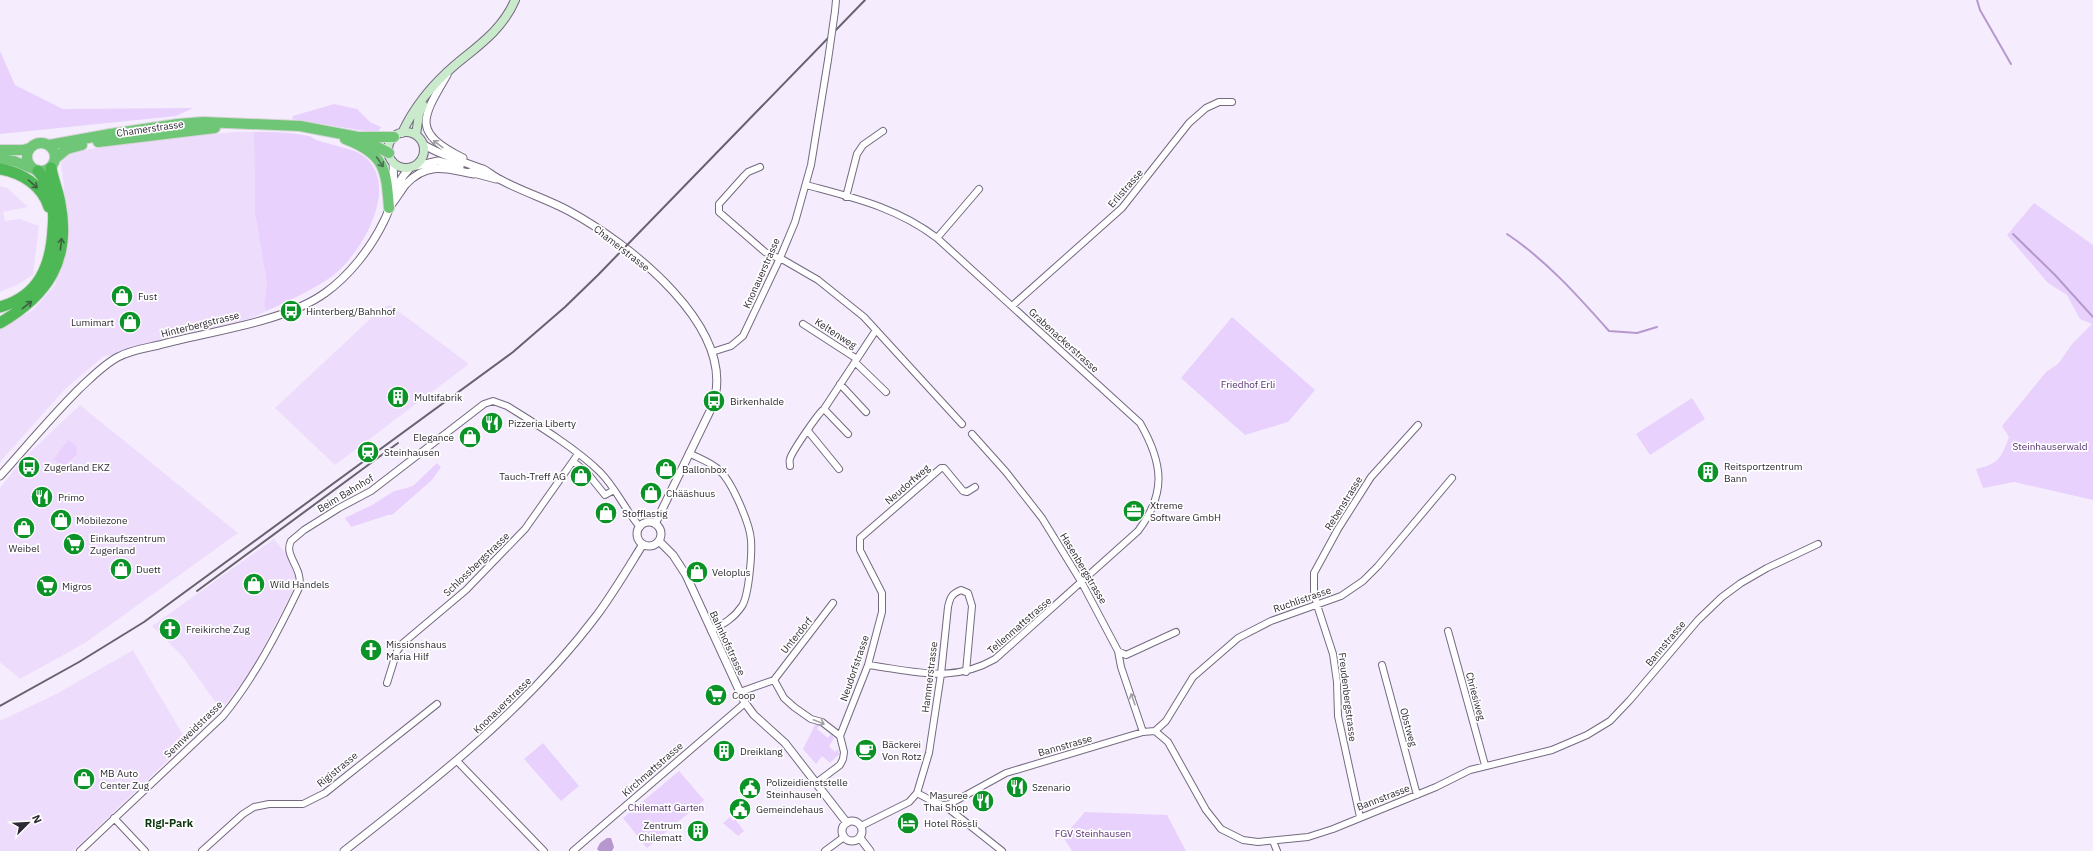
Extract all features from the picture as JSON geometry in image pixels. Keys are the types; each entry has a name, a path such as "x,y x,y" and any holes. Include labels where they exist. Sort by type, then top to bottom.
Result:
{"highway":[{"name":"Chamerstrasse","path":"49,145 94,136 178,124 203,122 300,126 324,132 358,137 398,135"},
{"name":"Chamerstrasse","path":"54,163 68,149 85,144 251,124"},
{"path":"324,132 355,143 376,157 385,173 389,208"},
{"name":"Chamerstrasse","path":"358,137 391,158"},
{"path":"0,150 23,150 39,143 49,145 55,152 54,163 62,215 62,238 58,261 49,281 33,301 0,323"},
{"path":"0,307 23,296 40,280 48,263 53,230 54,210 52,197 46,180 27,160 30,148"},
{"path":"0,159 14,160 34,169 54,163"},
{"path":"0,169 25,178 40,190 48,203 53,230"}],"main road":[{"path":"435,86 420,114 416,135 424,145 423,157 413,167 401,167 391,158 390,144 428,92 449,71 493,34 515,0"},
{"path":"398,135 416,135"}],"street":[{"name":"Knonauerstrasse","path":"712,352 730,346 743,336 780,259 806,185 818,131 836,0"},
{"path":"449,71 431,102 426,115 427,130 431,138 440,145 483,169"},
{"name":"Erlistrasse","path":"1012,306 1122,208 1189,123 1206,108 1219,102 1232,102"},
{"path":"846,197 857,154 863,145 883,130"},
{"name":"Chamerstrasse","path":"424,145 483,169 500,180 570,212 603,232 670,287 698,323 712,352"},
{"name":"Hinterbergstrasse","path":"391,158 394,190"},
{"name":"Chamerstrasse","path":"413,167 438,161 465,169 474,174 500,180"},
{"name":"Hinterbergstrasse","path":"0,476 63,405 94,375 119,356 182,338 279,315 306,304 324,294 340,281 368,248 383,224 394,190 400,180 413,167"},
{"path":"760,167 748,172 744,176 720,204 719,212 765,252 834,290 864,317 962,424"},
{"path":"389,208 405,186 419,173 440,168 474,174"},
{"name":"Grabenackerstrasse","path":"806,185 887,208 909,219 937,238 1140,423 1152,444 1158,470 1159,488 1145,522 1138,531 1082,582"},
{"path":"937,238 979,189"},
{"name":"Keltenweg","path":"803,324 856,360 886,392"},
{"name":"Keltenweg","path":"790,466 790,459 819,413 824,409 876,330"},
{"path":"655,524 714,401 716,380 712,352"},
{"path":"840,384 866,412"},
{"name":"Beim Bahnhof","path":"291,556 289,545 295,537 339,508 371,491 421,450 484,404 493,401 508,406 578,454"},
{"path":"824,409 848,434"},
{"name":"Rebenstrasse","path":"1317,604 1314,591 1314,573 1322,556 1371,477 1418,425"},
{"path":"808,431 839,469"},
{"name":"Hasenbergstrasse","path":"972,434 1006,472 1042,518 1082,582 1118,651 1121,667 1144,732"},
{"path":"689,453 720,470 728,480 748,526 751,540 747,591 742,605 726,623 711,630"},
{"path":"578,454 602,474 614,490 626,511 640,527"},
{"name":"Schlossbergstrasse","path":"387,683 397,651 403,642 466,590 525,529 578,454"},
{"path":"574,461 588,474 605,494 614,490"},
{"name":"Neudorfweg","path":"860,550 860,538 941,468 944,468 963,491 967,492 975,487"},
{"name":"Ruchlistrasse","path":"1155,731 1170,716 1193,676 1238,638 1271,621 1341,596 1363,581 1378,566 1452,478"},
{"path":"645,523 655,524 661,531 659,541 652,546 643,544 638,535 640,527 645,523"},
{"name":"Bahnhofstrasse","path":"659,541 673,555 686,575 745,703 754,715 785,743 847,823"},
{"name":"Knonauerstrasse","path":"344,851 457,761 509,713 571,647 617,587 643,544"},
{"name":"Bannstrasse","path":"944,805 950,804 1006,773 1144,732 1155,731 1168,742 1206,810 1221,829 1243,840 1258,842 1308,837 1333,829 1417,795 1470,770 1485,765 1552,750 1587,735 1610,721 1630,700 1698,620 1722,597 1741,583 1767,568 1818,544"},
{"name":"Neudorfstrasse","path":"840,736 868,664 882,612 882,593 860,550"},
{"name":"Sennweidstrasse","path":"80,851 223,716 238,696 251,677 299,588 300,574 291,556"},
{"name":"Tellenmattstrasse","path":"868,664 941,674 966,672 981,667 995,659 1082,582"},
{"name":"Hammerstrasse","path":"917,793 929,753 941,674 949,602 954,593 960,590 968,594 972,606 966,672"},
{"name":"Unterdorf","path":"774,680 833,603"},
{"name":"Freudenbergstrasse","path":"1317,604 1333,654 1337,682 1339,722 1360,817"},
{"name":"Chriesiweg","path":"1448,631 1485,765"},
{"path":"1118,651 1126,655 1176,632"},
{"name":"Obstweg","path":"1382,665 1417,795"},
{"path":"740,692 774,680 784,698 794,707 811,719 822,722 840,736 844,752 844,760 840,765 816,783"},
{"name":"Kirchmattstrasse","path":"573,851 745,703"},
{"name":"Rigistrasse","path":"202,851 243,814 254,807 269,804 303,804 325,793 437,704"},
{"path":"457,761 544,851"},
{"path":"861,826 909,802 917,793 934,802 944,805 1002,851"},
{"path":"114,818 145,851"},
{"path":"860,838 850,841 844,837 842,829 847,823 853,821 861,826"},
{"path":"860,838 862,831 861,826"},
{"path":"825,851 844,837"},
{"path":"860,838 870,851"},
{"path":"1273,841 1277,851"}],"shaded area":[{"path":"233,132 254,132 255,213 267,284 264,304 266,311 254,317 198,335 127,353 104,356 65,389 0,462 0,329 33,310 55,285 66,243 67,213 61,163 71,153 100,147"},
{"path":"0,186 7,188 28,207 3,212 5,221 20,219 39,226 33,275 17,285 0,292"},
{"path":"390,305 469,364 335,465 275,408 383,307"},
{"name":"Einkaufszentrum Zugerland","path":"80,405 238,533 85,643 20,679 0,662 0,488 24,458"},
{"path":"274,539 287,555 296,579 294,588 250,673 221,710 183,657 152,626"},
{"path":"133,650 187,742 73,851 0,851 0,721 58,693"},
{"path":"607,838 611,838 614,847 612,851 599,851 597,849 600,843"}],"green space":[{"path":"0,51 15,85 63,109 193,108 176,116 0,134"},
{"path":"334,104 357,109 370,122 381,127 377,133 292,119 293,116"},
{"path":"254,132 275,132 310,136 316,140 355,151 365,157 375,170 379,186 378,203 372,221 354,254 331,277 317,286 266,311 264,304 267,284 255,213"},
{"name":"Steinhauserwald","path":"2034,203 2093,245 2093,500 2014,482 1983,488 1976,469 1990,465 1998,459 2004,450 2009,437 2002,426 2046,372 2058,364 2072,344 2092,324 2080,319 2067,295 2048,283 2007,235"},
{"name":"Friedhof Erli","path":"1232,317 1315,390 1288,422 1245,435 1181,378"},
{"path":"1692,398 1705,419 1650,455 1636,434"},
{"path":"68,440 76,445 77,454 63,467 54,459"},
{"path":"437,463 441,467 432,480 392,515 351,527 345,518 372,505 394,491 414,485"},
{"path":"816,723 820,724 817,729 828,738 831,734 834,738 829,746 835,752 838,749 839,754 830,763 822,756 816,764 803,749"},
{"path":"543,743 579,786 561,801 524,759"},
{"name":"Chilematt Garten","path":"679,771 704,800 647,848 623,818"},
{"name":"FGV Steinhausen","path":"1085,812 1167,815 1186,851 1072,851 1063,837"},
{"path":"730,817 733,821 735,819 744,831 738,836 723,823"}],"waterway":[{"path":"1977,0 1980,10 2011,64"},
{"path":"1507,234 1548,267 1609,331 1637,333 1657,327"},
{"path":"2013,234 2055,275 2093,317"}],"railway":[{"path":"0,706 79,662 144,622 513,352 565,307 598,275 865,0"},
{"path":"197,591 398,443"}],"place":[{"name":"Fust","path":"122,296"},
{"name":"Hinterberg/Bahnhof","path":"291,311"},
{"name":"Lumimart","path":"130,322"},
{"name":"Multifabrik","path":"398,397"},
{"name":"Birkenhalde","path":"714,401"},
{"name":"Pizzeria Liberty","path":"492,423"},
{"name":"Elegance","path":"470,437"},
{"name":"Steinhausen","path":"368,452"},
{"name":"Zugerland EKZ","path":"29,467"},
{"name":"Ballonbox","path":"666,469"},
{"name":"Reitsportzentrum Bann","path":"1708,472"},
{"name":"Tauch-Treff AG","path":"581,476"},
{"name":"Chääshuus","path":"651,493"},
{"name":"Primo","path":"42,497"},
{"name":"Xtreme Software GmbH","path":"1134,511"},
{"name":"Stofflastig","path":"606,513"},
{"name":"Mobilezone","path":"61,520"},
{"name":"Weibel","path":"24,528"},
{"name":"Einkaufszentrum Zugerland","path":"74,544"},
{"name":"Duett","path":"121,569"},
{"name":"Veloplus","path":"697,572"},
{"name":"Wild Handels","path":"254,584"},
{"name":"Migros","path":"47,586"},
{"name":"Freikirche Zug","path":"170,629"},
{"name":"Missionshaus Maria Hilf","path":"371,650"},
{"name":"Coop","path":"716,695"},
{"name":"Bäckerei Von Rotz","path":"866,750"},
{"name":"Dreiklang","path":"724,751"},
{"name":"MB Auto Center Zug","path":"84,779"},
{"name":"Szenario","path":"1017,787"},
{"name":"Polizeidienststelle Steinhausen","path":"750,788"},
{"name":"Masuree Thai Shop","path":"983,801"},
{"name":"Gemeindehaus","path":"740,809"},
{"name":"Hotel Rössli","path":"908,823"},
{"name":"Zentrum Chilematt","path":"698,831"}],"district":[{"name":"Rigi-Park","path":"169,823"}]}
